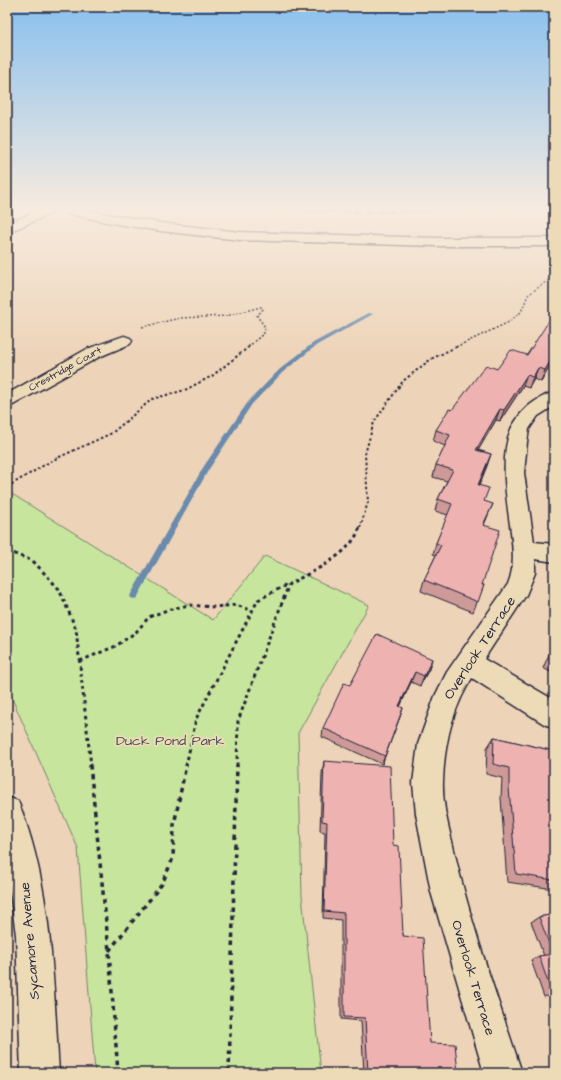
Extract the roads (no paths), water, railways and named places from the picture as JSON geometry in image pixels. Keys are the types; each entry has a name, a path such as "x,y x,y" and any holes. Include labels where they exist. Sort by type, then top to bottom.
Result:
{"main road":[{"name":"Crestridge Court","path":"7,401 93,353 124,341"},
{"name":"Overlook Terrace","path":"503,1073 447,892 431,814 428,783 432,744 444,705 456,680 518,588 524,573 524,548 514,473 520,429 532,412 554,398"},
{"path":"524,548 554,553"},
{"path":"468,663 554,715"},
{"name":"Sycamore Avenue","path":"7,812 25,877 33,935 40,1073"}],"waterway":[{"path":"134,596 206,468 250,403 281,371 315,344 371,314"}],"park label":[{"name":"Duck Pond Park","path":"170,741"}]}
